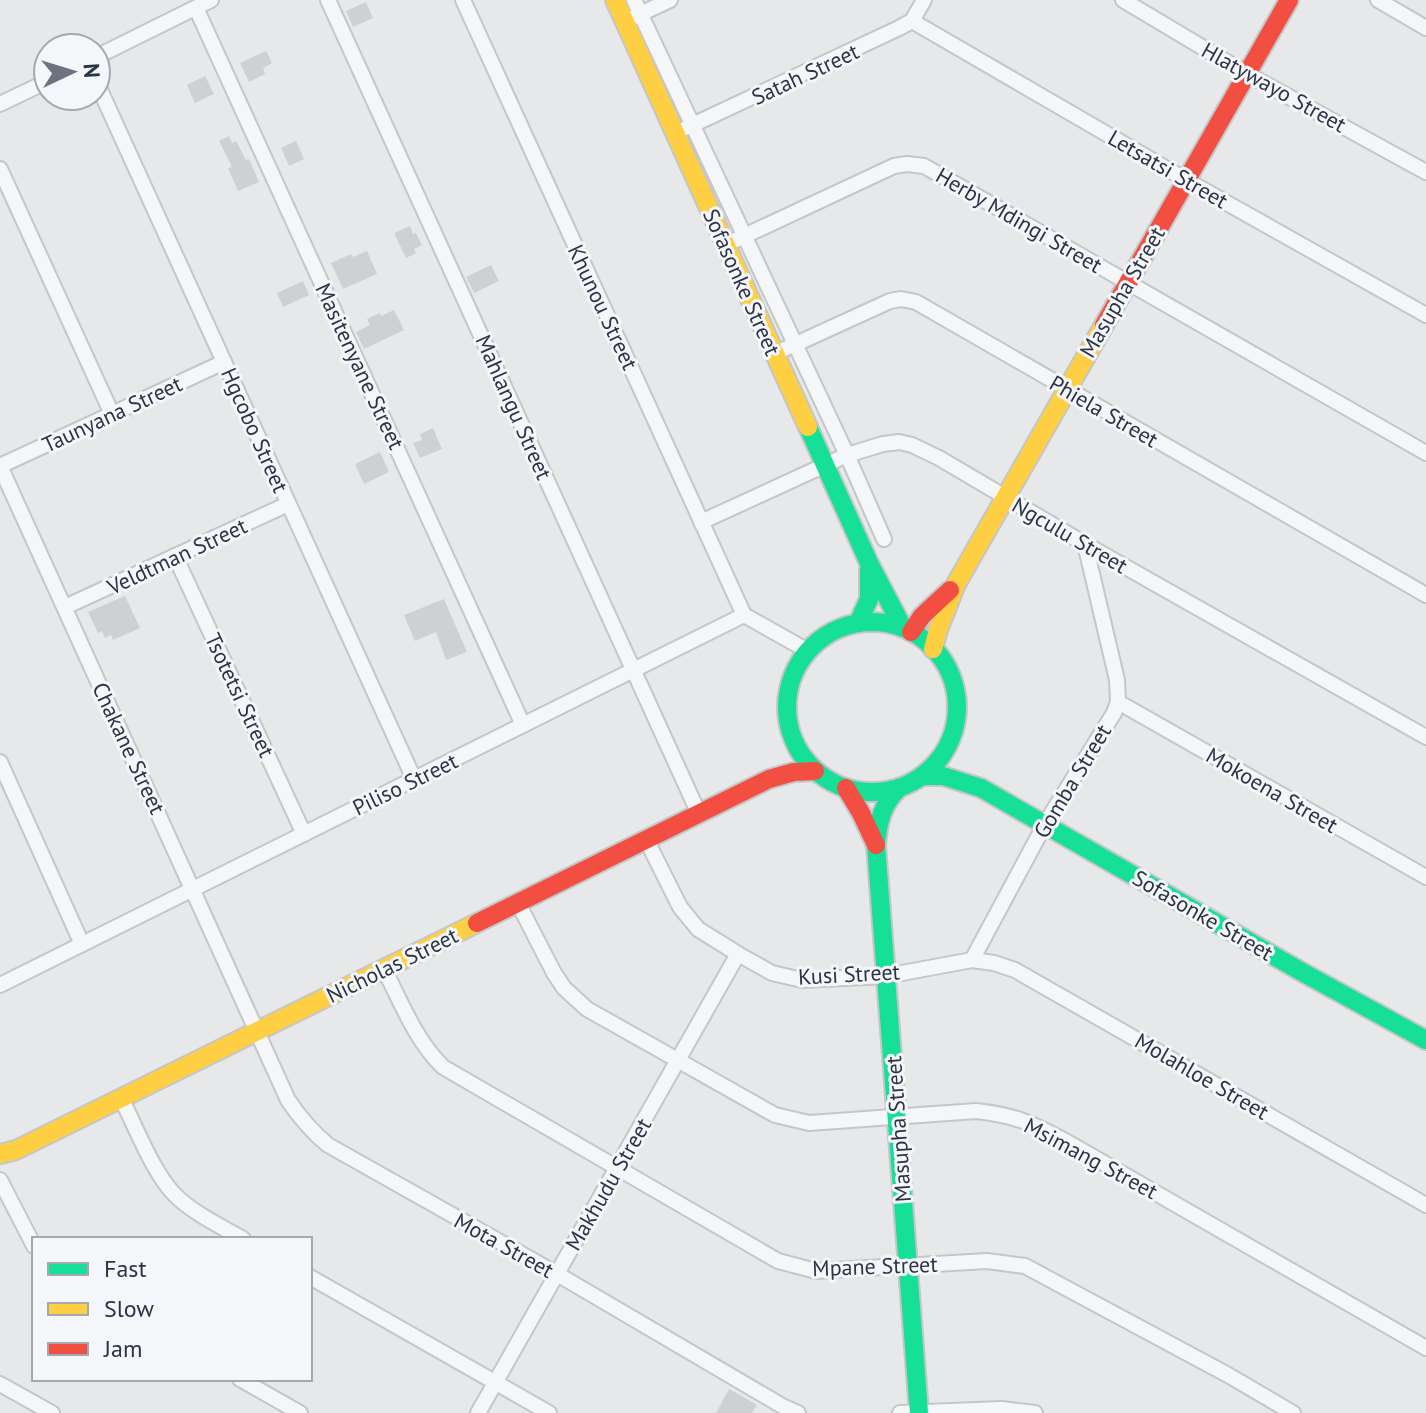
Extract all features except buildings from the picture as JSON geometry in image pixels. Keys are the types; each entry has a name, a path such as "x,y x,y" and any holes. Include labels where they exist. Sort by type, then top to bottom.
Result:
{"street":[{"path":"112,49 211,0"},
{"name":"Mahlangu Street","path":"328,0 699,814"},
{"name":"Khunou Street","path":"463,0 744,615"},
{"name":"Sofasonke Street","path":"615,0 633,12 675,133 869,563 907,630"},
{"path":"670,0 633,12 693,125 884,539"},
{"path":"912,21 924,0"},
{"name":"Hlatywayo Street","path":"1123,0 1247,74 1426,172"},
{"name":"Masupha Street","path":"933,649 956,584 1289,0"},
{"path":"1378,0 1426,28"},
{"name":"Masitenyane Street","path":"196,8 523,725"},
{"name":"Satah Street","path":"675,133 912,21"},
{"name":"Letsatsi Street","path":"912,21 1426,315"},
{"path":"0,104 32,89"},
{"name":"Hgcobo Street","path":"110,112 414,779"},
{"name":"Herby Mdingi Street","path":"725,245 894,166 916,165 931,170 1426,453"},
{"path":"0,169 112,414"},
{"name":"Phiela Street","path":"774,354 890,301 907,299 916,302 1426,595"},
{"name":"Taunyana Street","path":"0,466 224,362"},
{"name":"Ngculu Street","path":"701,522 847,455 883,444 899,442 912,445 1426,737"},
{"name":"Chakane Street","path":"0,466 258,1031"},
{"name":"Veldtman Street","path":"65,607 288,504"},
{"name":"Gomba Street","path":"972,960 1045,824 1118,702 1117,680 1085,544"},
{"name":"Tsotetsi Street","path":"175,556 304,834"},
{"name":"Sofasonke Street","path":"858,623 869,599 869,563"},
{"name":"Masupha Street","path":"907,630 956,584"},
{"path":"744,615 808,651"},
{"name":"Piliso Street","path":"0,985 744,615"},
{"name":"Sofasonke Street","path":"858,623 883,623 907,630 933,649 949,671 956,698 955,725 945,751 935,764 923,776 899,788 881,792 846,788 815,771 801,755 787,714 788,691 795,670 808,651 823,637 858,623"},
{"name":"Mokoena Street","path":"1118,702 1426,877"},
{"path":"769,779 792,736"},
{"name":"Sofasonke Street","path":"945,751 954,765 981,788 1426,1040"},
{"path":"0,762 82,944"},
{"name":"Nicholas Street","path":"0,1164 8,1152 769,779 794,772 815,771"},
{"name":"Sofasonke Street","path":"923,776 943,776 981,788"},
{"name":"Masupha Street","path":"846,788 876,845"},
{"name":"Masupha Street","path":"899,788 881,811 876,845 908,1267 913,1413"},
{"name":"Kusi Street","path":"646,839 688,919 698,929 772,973 802,980 886,976 972,960"},
{"name":"Msimang Street","path":"518,903 554,973 587,1009 775,1115 809,1123 976,1111 1002,1113 1031,1123 1426,1348"},
{"name":"Makhudu Street","path":"478,1413 738,954"},
{"name":"Molahloe Street","path":"972,960 1015,970 1426,1205"},
{"name":"Mpane Street","path":"384,969 422,1040 443,1067 778,1261 816,1271 987,1261 1025,1266 1293,1413"},
{"name":"Mota Street","path":"258,1031 288,1100 310,1130 328,1145 798,1413"},
{"path":"121,1098 158,1173 177,1197 240,1237"},
{"path":"0,1180 32,1242"},
{"path":"312,1278 549,1413"},
{"path":"244,1381 300,1413"},
{"path":"0,1384 52,1413"},
{"path":"913,1413 1002,1409 1035,1413"}],"traffic: fast":[{"path":"808,427 869,563 903,628"},
{"path":"858,623 869,599 869,570"},
{"path":"872,622 904,629 932,647 950,675 957,707 950,739 932,767 904,785 872,792 840,785 812,767 794,739 787,707 794,675 812,647 840,629 872,622"},
{"path":"923,776 943,776 981,788 1426,1040"},
{"path":"899,788 882,814 876,845 919,1413"}],"traffic: slow":[{"path":"615,0 808,427"},
{"path":"933,649 956,584 1104,325"},
{"path":"0,1154 16,1150 477,923"}],"traffic: jam":[{"path":"1104,325 1289,0"},
{"path":"911,632 922,616 950,590"},
{"path":"477,923 769,779 794,772 815,771"},
{"path":"846,788 876,845"}]}
